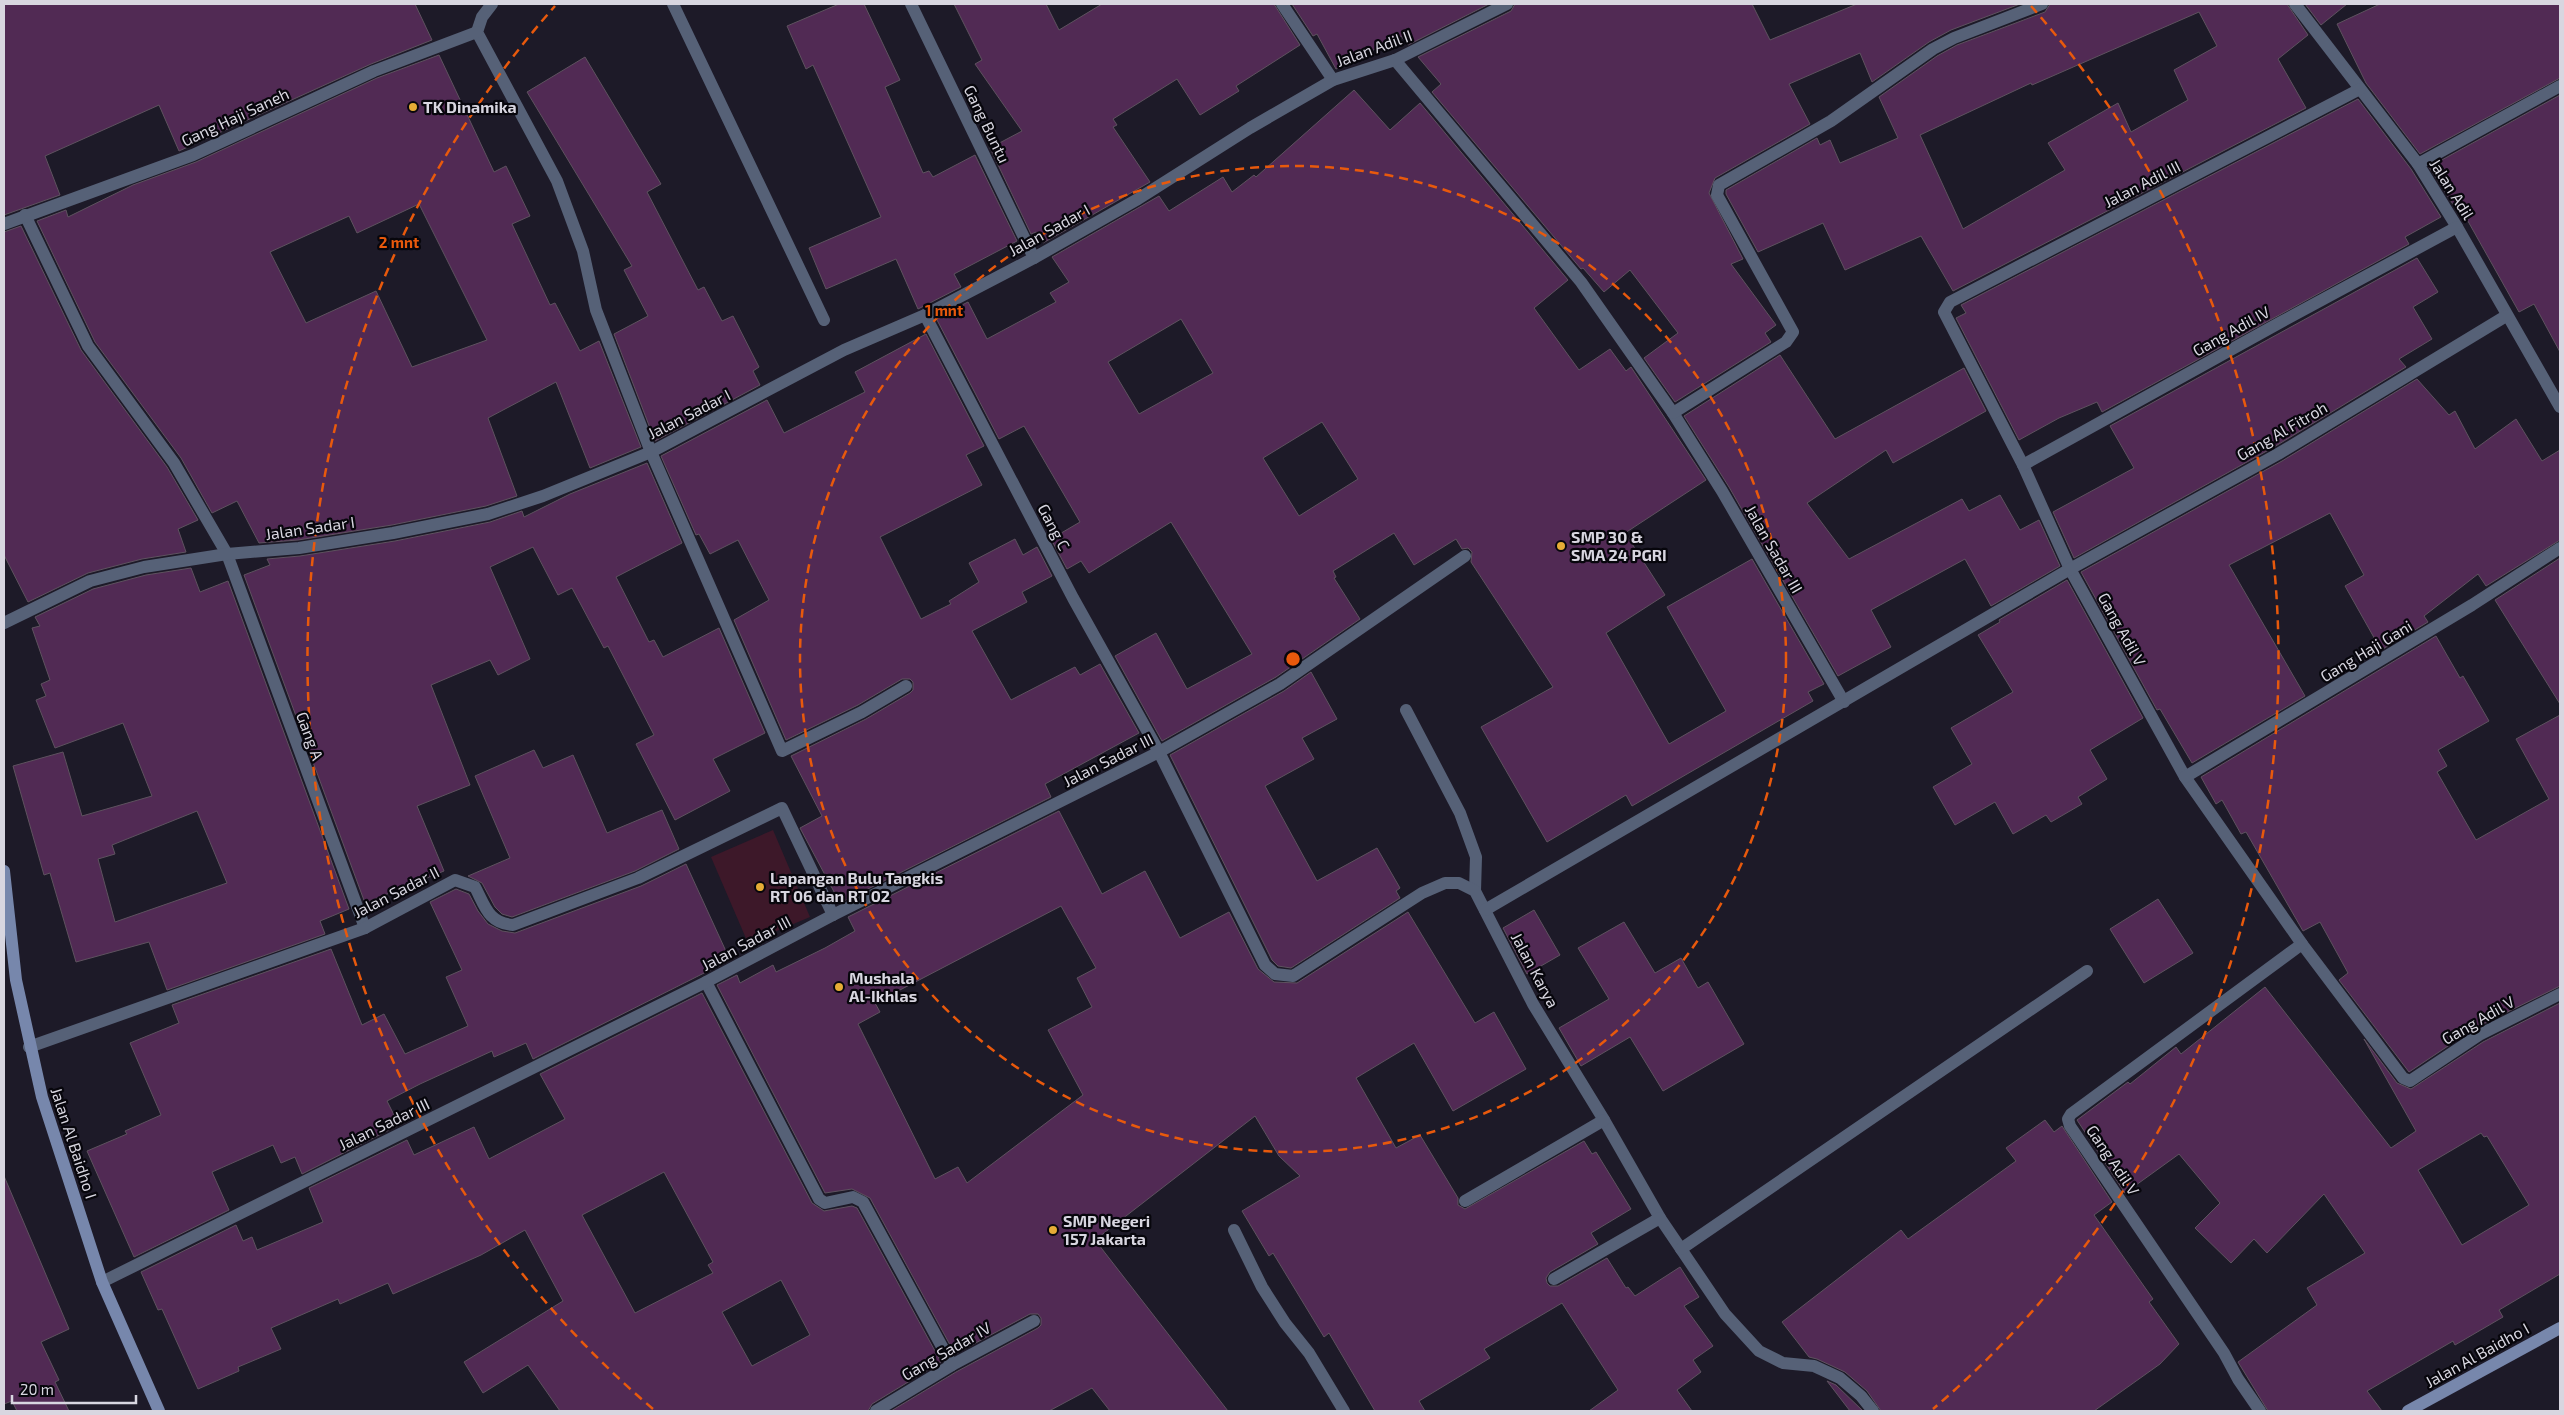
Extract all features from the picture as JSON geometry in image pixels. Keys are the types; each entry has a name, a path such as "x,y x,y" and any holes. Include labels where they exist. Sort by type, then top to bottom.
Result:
{"street":[{"path":"492,4 482,17 477,32 557,180 583,250 596,310 651,452 782,751 862,712 906,686"},
{"path":"673,4 824,320"},
{"name":"Gang Buntu","path":"912,4 1034,258"},
{"name":"Jalan Adil II","path":"1282,4 1333,80 1395,60 1507,4"},
{"path":"1673,414 1786,342 1793,332 1717,195 1719,185 1831,120 1917,59 1954,38 2042,4"},
{"name":"Jalan Adil","path":"2295,4 2418,164 2457,227 2506,316 2560,407"},
{"name":"Gang Haji Saneh","path":"4,224 193,155 374,71 477,32"},
{"name":"Jalan Sadar III","path":"1395,60 1581,282 1673,414 1722,491 1844,702"},
{"name":"Jalan Sadar I","path":"4,623 90,581 144,567 227,554 299,548 393,533 488,514 543,496 651,452 844,350 925,315 1034,258 1138,198 1250,128 1333,80"},
{"path":"2418,164 2560,86"},
{"name":"Jalan Adil III","path":"1944,312 1950,302 2360,89"},
{"name":"Gang A","path":"25,215 88,346 174,463 227,554 365,928"},
{"name":"Gang Adil IV","path":"2022,466 2457,227"},
{"name":"Gang Adil V","path":"1944,312 2022,466 2070,568 2185,777 2302,944 2403,1078 2408,1081 2479,1035 2560,994"},
{"name":"Gang C","path":"925,315 1073,598 1159,752"},
{"name":"Gang Al Fitroh","path":"1485,910 1844,702 2070,568 2278,454 2506,316"},
{"name":"Gang Haji Gani","path":"2185,777 2472,605 2560,548"},
{"name":"Jalan Sadar III","path":"102,1282 706,982 833,915 1159,752 1280,684 1465,556"},
{"path":"1159,752 1264,965 1275,974 1293,976 1422,893 1445,883 1459,883 1475,891 1476,857 1460,813 1406,710"},
{"name":"Jalan Sadar II","path":"29,1047 365,928 455,880 475,887 493,920 502,924 513,925 638,878 782,808 833,915"},
{"name":"Jalan Al Baidho I","path":"4,871 16,980 29,1047 42,1097 102,1282 159,1411"},
{"name":"Jalan Karya","path":"1475,891 1533,1004 1604,1120 1660,1218 1725,1314 1758,1352 1783,1363 1814,1366 1840,1378 1861,1396 1873,1411"},
{"name":"Gang Adil V","path":"2260,1411 2238,1379 2224,1353 2070,1126 2068,1119 2071,1114 2302,944"},
{"path":"1681,1248 2087,971"},
{"path":"706,982 819,1199 825,1203 853,1197 863,1202 952,1365"},
{"path":"1465,1201 1604,1120"},
{"path":"1554,1279 1660,1218"},
{"path":"1234,1230 1262,1287 1285,1323 1309,1353 1344,1411"},
{"name":"Gang Sadar IV","path":"876,1411 952,1365 1034,1321"},
{"name":"Jalan Al Baidho I","path":"2408,1411 2560,1328"}],"shaded area":[{"name":"Lapangan Bulu Tangkis RT 06 dan RT 02","path":"773,830 810,917 748,943 711,857"}],"building":[{"path":"4,4 415,4 432,40 371,64 179,151 159,105 45,156 60,195 4,215"},
{"path":"839,4 864,4 900,80 885,87 923,173 929,171 933,177 975,155 1017,241 954,274 961,287 918,309 896,259 826,289 809,248 881,217 813,65 806,69 787,26"},
{"path":"954,4 1046,4 1059,30 1102,4 1274,4 1300,45 1236,86 1239,91 1200,115 1177,79 1113,119 1117,125 1113,127 1150,182 1043,243 1036,232 1031,234 990,148 1022,131 975,64 982,60"},
{"path":"1292,4 1489,4 1408,45 1401,36 1336,69 1317,34 1313,36"},
{"path":"1515,4 1752,4 1770,40 1857,4 2020,4 1951,30 1929,42 1872,82 1860,53 1789,84 1810,124 1715,178 1709,193 1743,259 1731,264 1776,325 1765,333 1771,342 1675,402 1644,358 1678,333 1630,270 1604,292 1583,268 1581,269 1432,92 1441,84 1418,57 1511,11"},
{"path":"2050,4 2287,4 2308,35 2278,59 2306,108 1953,291 1921,236 1845,270 1823,223 1758,252 1726,194 1726,190 1817,138 1820,145 1830,140 1840,163 1898,138 1879,97 1937,56 1957,45 2045,12","holes":["2199,12 2217,46 2174,70 2188,100 2131,132 2118,103 2048,143 2065,170 1963,229 1920,135 2031,83 2032,85"]},
{"path":"2305,4 2347,4 2321,25"},
{"path":"2380,4 2560,4 2560,78 2420,154 2366,83 2337,24"},
{"path":"439,55 494,172 506,166 530,216 512,224 550,305 555,303 580,351 599,341 641,447 590,468 556,382 488,418 517,496 486,506 392,525 298,540 259,543 237,501 212,513 181,458 95,342 37,221 66,210 68,217 133,185 196,162 377,78","holes":["419,204 487,340 412,367 376,291 306,323 270,252 349,216 357,233"]},
{"path":"585,57 661,184 647,192 698,290 704,287 722,321 733,316 759,367 753,371 760,385 655,441 614,334 648,316 624,270 632,266 527,92"},
{"path":"1354,90 1390,130 1420,103 1568,280 1534,308 1579,370 1610,349 1626,371 1631,367 1706,480 1625,533 1665,595 1606,633 1669,744 1726,711 1667,607 1752,559 1824,684 1808,692 1813,701 1632,806 1626,795 1547,842 1481,727 1553,687 1471,562 1472,552 1468,548 1462,549 1456,539 1414,565 1394,533 1333,571 1336,577 1334,578 1360,619 1276,677 1162,741 1115,656 1156,633 1187,689 1252,654 1171,522 1089,573 1081,561 1067,569 1051,539 1080,522 1024,426 999,439 936,318 968,302 987,339 1056,302 1050,293 1069,282 1052,257 1159,196 1169,211 1223,177 1232,192 1254,175 1256,177","holes":["1181,319 1213,373 1139,414 1108,362","1322,422 1358,479 1299,516 1263,458"]},
{"path":"2560,95 2560,352 2534,304 2519,312 2460,207 2456,209 2429,167"},
{"path":"2358,99 2411,169 2441,217 2405,237 2409,244 2102,412 2097,402 2059,418 2019,440 1956,318 1966,313 1961,305"},
{"path":"21,226 81,350 167,467 198,520 178,529 186,552 142,559 88,573 28,602 4,555 4,232"},
{"path":"2417,258 2438,292 2413,307 2432,339 2399,359 2406,367 2274,447 2074,558 2053,512 2134,468 2110,426"},
{"path":"926,334 984,446 966,455 982,485 880,537 921,619 951,604 949,601 979,582 969,563 1015,539 1023,555 1037,547 1052,576 1022,592 1027,602 972,631 1011,700 1075,667 1080,675 1100,664 1139,733 1045,784 1051,797 840,903 800,828 822,816 791,756 866,719 910,693 913,690 913,682 910,679 902,679 858,705 786,740 734,620 769,600 738,540 710,554 699,534 696,535 661,456 767,400 784,433 865,392 855,372"},
{"path":"1780,355 1835,439 1964,368 1986,411 1893,463 1886,450 1807,503 1849,559 1962,499 1969,511 2000,495 2020,530 2039,520 2060,566 1991,606 1965,559 1871,610 1891,647 1838,676 1729,487 1684,416"},
{"path":"2417,379 2449,415 2455,411 2475,449 2516,419 2542,461 2560,450 2560,540 2486,586 2478,574 2424,616 2428,622 2381,650 2345,586 2364,575 2330,513 2229,565 2305,696 2192,763 2160,709 2157,710 2081,572 2282,461"},
{"path":"647,463 682,543 616,577 649,642 654,640 663,657 719,628 765,733 713,759 730,791 675,820 636,744 654,735 608,646 604,648 572,588 558,595 533,547 490,567 530,659 498,675 490,660 431,685 470,785 417,806 444,871 365,903 244,575 270,565 267,559 300,556 395,541 490,522 522,511 524,517 570,494"},
{"path":"2560,558 2560,704 2495,600"},
{"path":"191,568 200,592 228,581 349,909 320,921 325,934 167,990 149,942 76,962 50,873 44,875 13,766 63,752 82,816 152,796 123,723 55,748 36,700 46,696 41,684 50,680 32,628 40,626 35,617 93,589 146,575","holes":["197,811 227,883 115,922 98,859 115,854 112,845"]},
{"path":"2067,580 2143,718 2090,750 2107,779 2078,797 2082,804 2051,822 2046,815 2013,834 1995,802 1955,825 1933,787 1972,764 1951,728 2013,692 1978,635 2000,622 1999,620"},
{"path":"2436,636 2460,678 2463,676 2489,721 2438,750 2447,766 2437,772 2476,840 2549,799 2516,739 2560,715 2560,986 2475,1028 2409,1072 2339,980 2348,973 2320,922 2303,931 2246,832 2241,834 2222,800 2216,804 2201,777"},
{"path":"1311,672 1337,719 1302,738 1314,759 1265,786 1317,881 1377,848 1400,888 1396,891 1400,898 1291,968 1278,966 1272,960 1170,755 1284,691"},
{"path":"534,750 543,768 573,755 607,833 662,810 679,849 635,871 512,917 502,914 495,907 482,883 468,876 510,858 475,776"},
{"path":"1059,811 1102,894 1145,871 1180,938 1229,912 1258,969 1274,982 1297,983 1408,912 1475,1023 1494,1012 1526,1069 1453,1111 1414,1043 1356,1078 1396,1148 1420,1135 1458,1198 1458,1205 1465,1209 1584,1141 1592,1154 1596,1152 1631,1209 1591,1233 1598,1244 1550,1272 1546,1278 1547,1283 1550,1286 1558,1286 1607,1258 1626,1288 1628,1287 1635,1296 1680,1267 1699,1297 1684,1306 1713,1346 1693,1360 1701,1372 1677,1390 1692,1411 1589,1411 1618,1390 1562,1303 1484,1349 1490,1358 1419,1401 1425,1411 1375,1411 1329,1333 1324,1337 1273,1253 1269,1256 1242,1211 1300,1176 1279,1156 1255,1116 1095,1240 1228,1411 1110,1411 1092,1388 1049,1411 891,1411 956,1372 1038,1328 1041,1325 1041,1318 1038,1314 1030,1314 955,1354 870,1198 852,1189 825,1193 717,985 737,975 740,983 773,965 776,972 825,948 855,931 848,917","holes":["1061,906 1096,968 1077,978 1092,1007 1048,1030 1083,1095 967,1183 958,1167 935,1179 858,1024 880,1012 875,1003"]},
{"path":"686,864 730,960 533,1059 526,1043 494,1057 492,1051 420,1084 387,1101 399,1125 302,1174 295,1157 281,1163 273,1145 212,1172 229,1210 134,1257 87,1151 127,1134 125,1131 161,1115 130,1043 179,1023 172,1005 331,949 362,1025 384,1014 405,1054 468,1026 446,977 462,970 430,902 456,889 469,894 488,924 502,931 515,933 641,886"},
{"path":"2158,899 2193,953 2144,983 2110,929"},
{"path":"1534,910 1560,955 1527,974 1503,928"},
{"path":"1624,922 1655,973 1681,958 1698,988 1708,982 1744,1044 1663,1091 1630,1037 1581,1066 1559,1028 1609,999 1578,948"},
{"path":"2265,987 2391,1148 2416,1131 2364,1039 2397,1083 2411,1089 2483,1042 2560,1003 2560,1274 2499,1310 2503,1317 2455,1345 2453,1341 2367,1391 2382,1411 2268,1411 2238,1362 2317,1305 2307,1288 2365,1253 2324,1194 2267,1253 2254,1239 2231,1263 2195,1228 2220,1203 2179,1154 2125,1193 2077,1120 2128,1082 2130,1084 2176,1047 2181,1054","holes":["2481,1133 2484,1137 2487,1136 2529,1205 2462,1245 2418,1170"]},
{"path":"702,993 812,1203 824,1211 852,1206 857,1208 941,1362 872,1404 868,1411 560,1411 528,1365 483,1393 464,1362 563,1301 525,1230 481,1255 393,1294 388,1283 340,1304 338,1299 271,1328 281,1349 238,1367 239,1371 198,1389 162,1309 158,1310 141,1272 236,1225 243,1241 252,1237 257,1250 323,1222 309,1188 407,1140 414,1155 474,1127 489,1159 565,1119 540,1074","holes":["664,1172 713,1262 708,1265 713,1273 635,1313 582,1215","781,1280 810,1335 752,1366 722,1312"]},
{"path":"2045,1120 2054,1132 2062,1126 2112,1202 2094,1215 2153,1299 2149,1302 2179,1344 2160,1364 2094,1411 1881,1411 1867,1391 1845,1372 1809,1357 1782,1322 1901,1230 1908,1239 2016,1161 2006,1148"},
{"path":"4,1176 69,1329 41,1342 59,1380 55,1382 69,1411 17,1411 12,1401 4,1404"},
{"path":"1827,1381 1836,1385 1863,1411 1850,1411"}],"place":[{"name":"TK Dinamika","path":"413,107"},
{"name":"SMP 30 & SMA 24 PGRI","path":"1561,546"},
{"name":"Lapangan Bulu Tangkis RT 06 dan RT 02","path":"760,887"},
{"name":"Mushala Al-Ikhlas","path":"839,987"},
{"name":"SMP Negeri 157 Jakarta","path":"1053,1230"}]}
